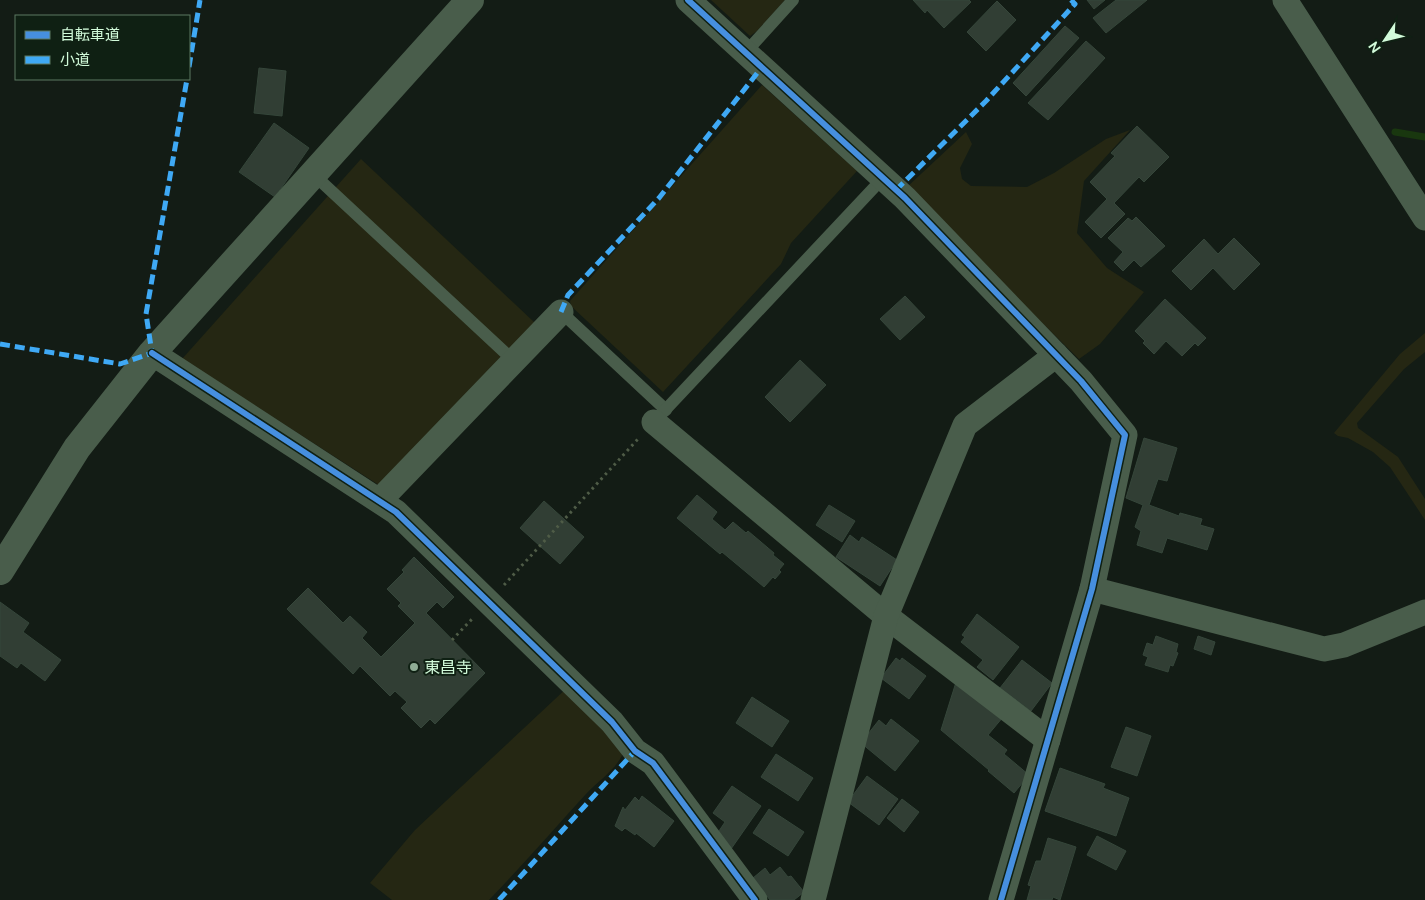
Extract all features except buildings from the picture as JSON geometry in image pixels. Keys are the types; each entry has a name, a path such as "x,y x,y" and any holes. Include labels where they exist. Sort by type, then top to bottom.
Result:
{"street":[{"path":"0,571 77,448 152,353 470,0"},
{"path":"688,0 905,198 1081,381 1125,435 1092,589 1001,900"},
{"path":"1285,0 1425,218"},
{"path":"380,500 560,312"},
{"path":"152,353 396,512 612,722 635,751 652,763 754,900"},
{"path":"813,900 886,616 965,425 1056,355"},
{"path":"660,416 886,616 1048,740"},
{"path":"1092,589 1324,649 1344,646 1425,612"}],"lane":[{"path":"746,52 793,0"},
{"path":"313,174 514,361"},
{"path":"560,312 660,416 883,178"}],"path":[{"path":"452,640 660,416"}],"green space":[{"path":"711,0 785,0 757,31 750,36"},
{"path":"762,85 857,171 791,243 781,264 663,392 571,306 570,301"},
{"path":"1130,130 1084,181 1077,233 1107,268 1144,292 1100,344 1079,359 912,195 907,187 966,132 972,144 960,168 962,179 971,186 1027,187 1054,173 1106,139"},
{"path":"361,159 535,323 382,487 182,359"},
{"path":"1425,333 1425,352 1404,369 1357,423 1358,428 1398,457 1425,499 1425,520 1390,467 1373,452 1348,438 1334,433 1400,354"},
{"path":"569,686 625,748 614,767 586,794 489,900 392,900 370,883 415,830"}],"waterway":[{"path":"1395,132 1425,137"}],"marked path":[{"path":"190,61 200,0"},
{"path":"896,190 986,101 1075,4 1071,0"},
{"path":"561,312 568,295 659,198 762,67"},
{"path":"0,344 120,364 152,353 146,314 187,80"},
{"path":"499,900 635,751"}],"cycle path":[{"path":"688,0 905,198 1081,381 1125,435 1092,589 1001,900"},
{"path":"152,353 396,512 612,722 635,751 653,763 755,900"}],"place":[{"name":"東昌寺","path":"414,667"}]}
